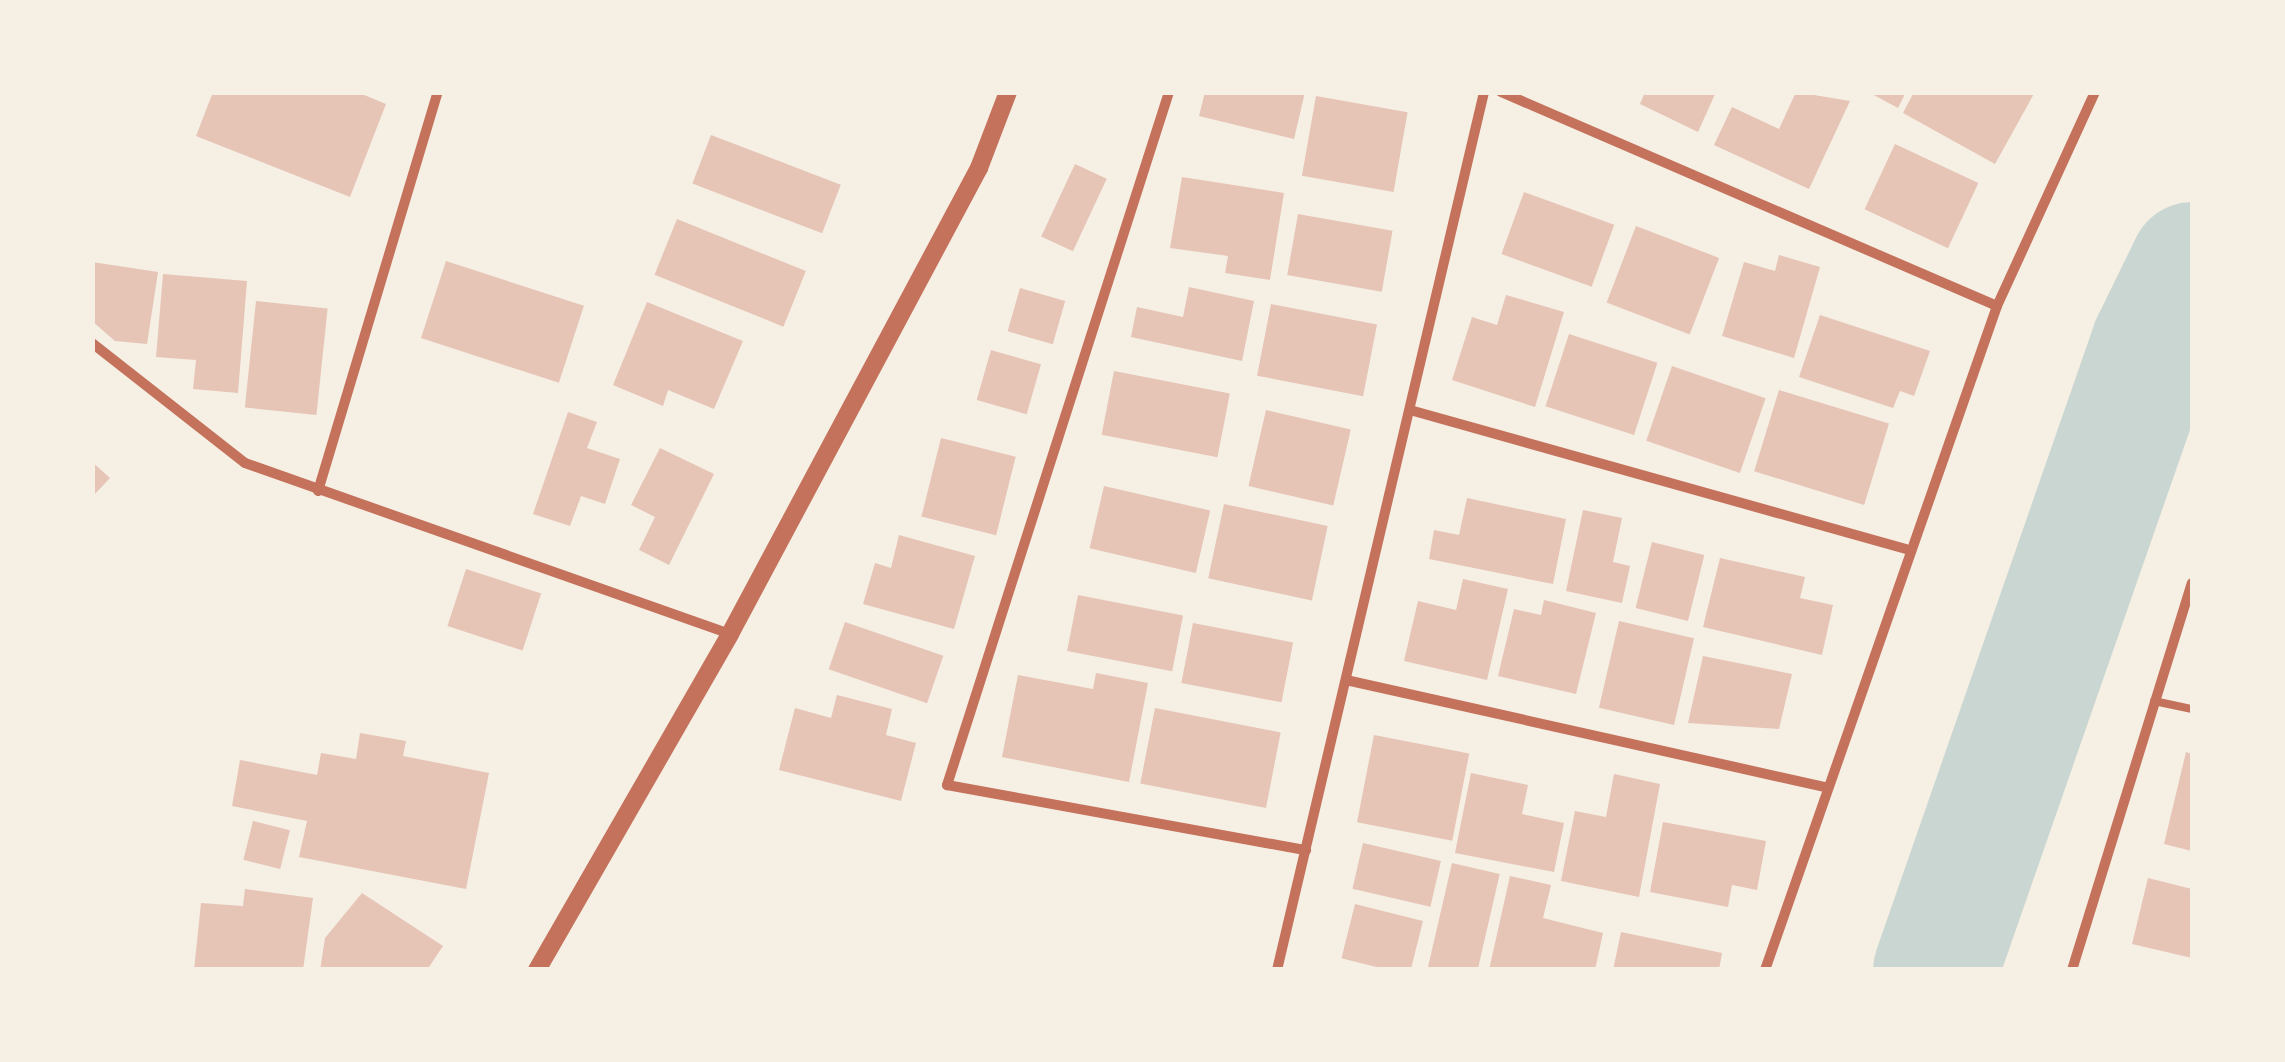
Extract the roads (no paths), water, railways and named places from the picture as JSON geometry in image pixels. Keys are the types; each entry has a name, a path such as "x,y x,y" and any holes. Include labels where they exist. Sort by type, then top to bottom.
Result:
{"street":[{"path":"318,491 438,92"},
{"path":"536,970 730,634 979,168 1008,92"},
{"path":"1169,92 947,785 1306,850"},
{"path":"1291,970 1278,968 1484,92"},
{"path":"1502,92 1997,306"},
{"path":"1764,970 1906,549 1997,306 2095,92"},
{"path":"92,343 245,462 730,634"},
{"path":"1410,410 1906,549"},
{"path":"2072,970 2192,583"},
{"path":"1346,680 1825,787"}],"lane":[{"path":"2154,701 2192,709"}],"waterway":[{"path":"1935,970 2153,344 2192,264"}]}
